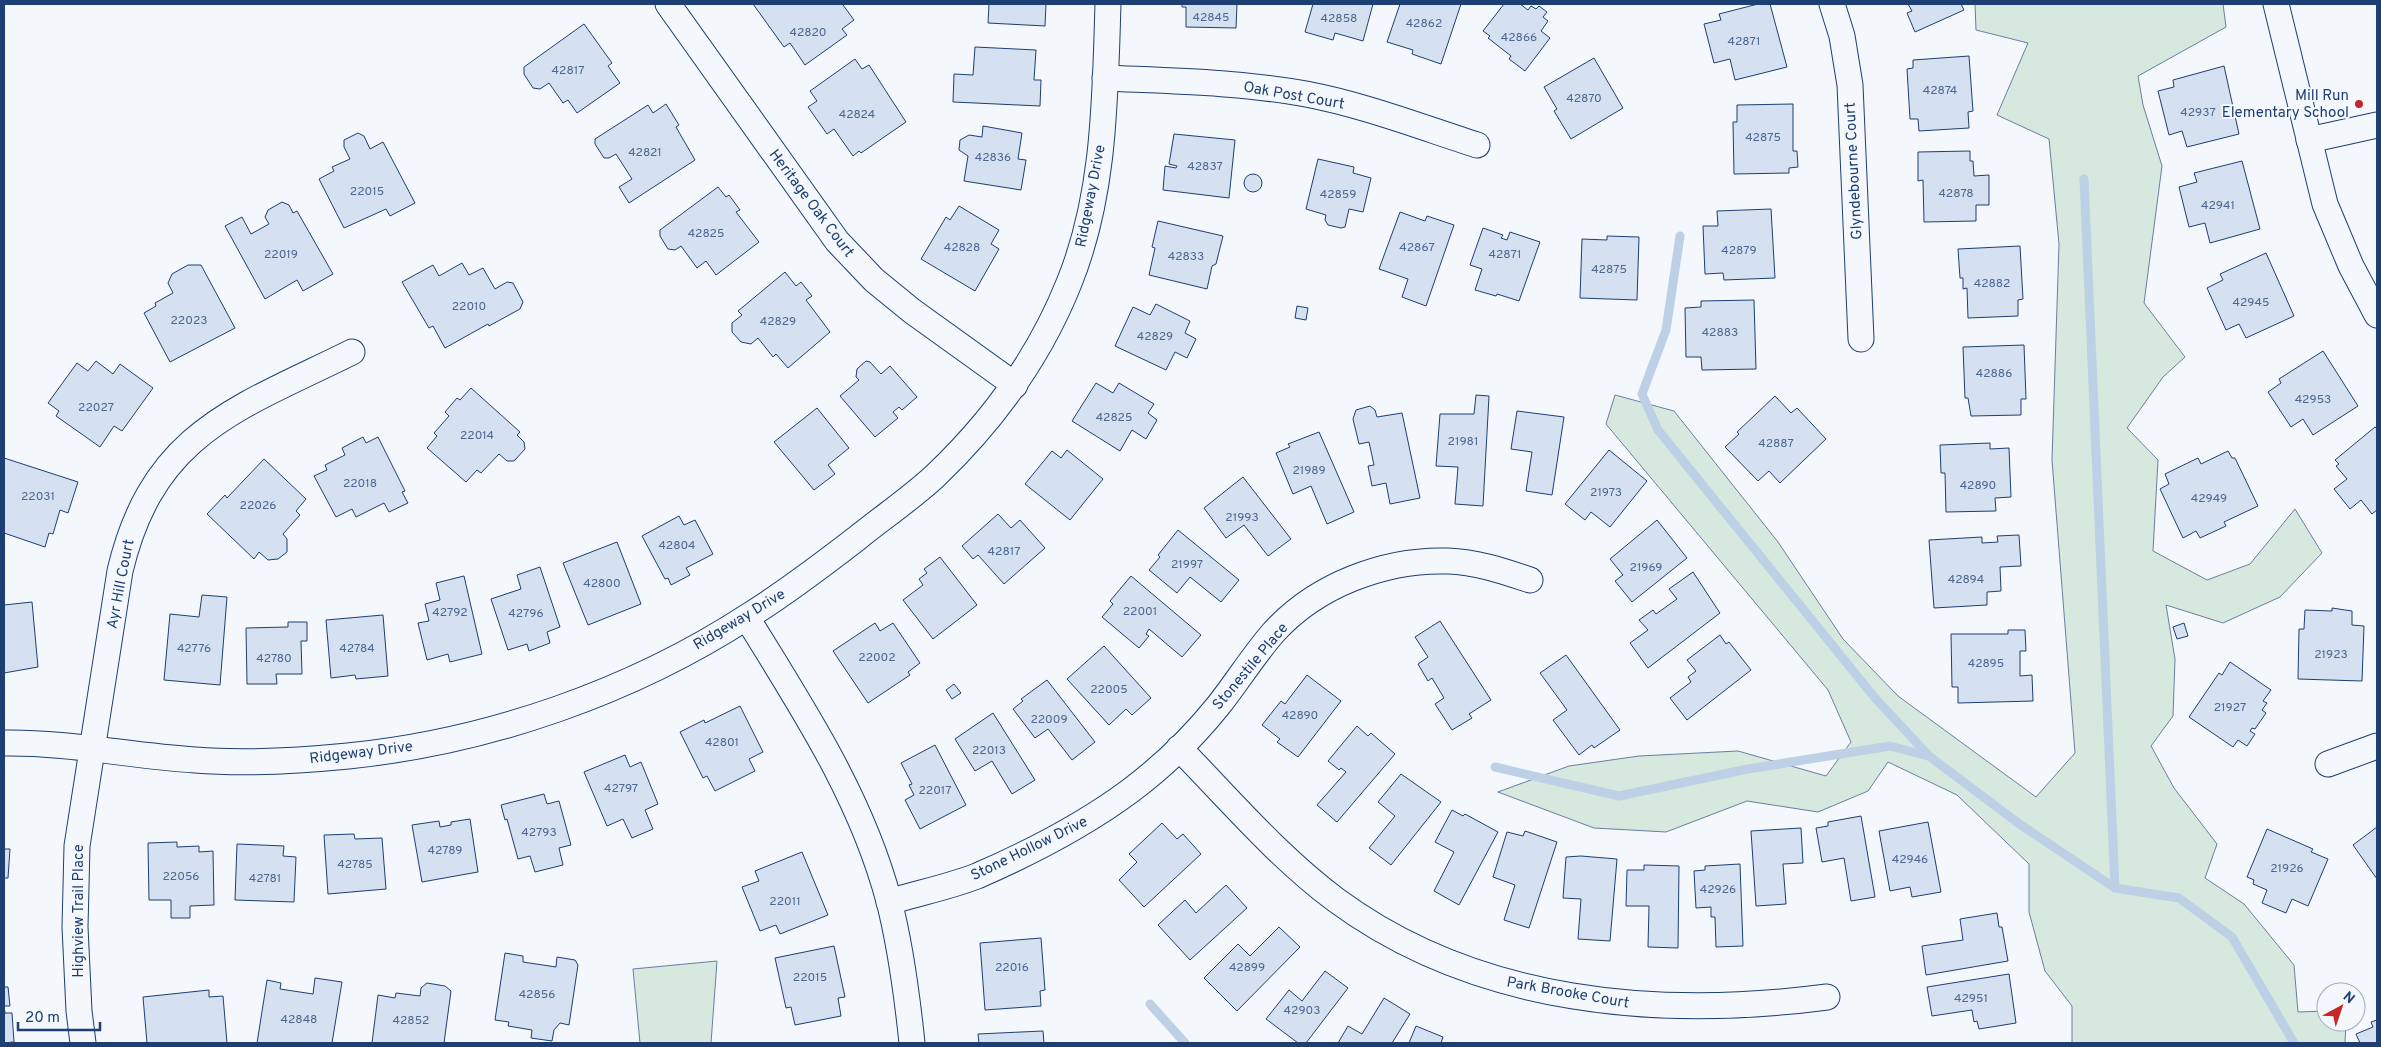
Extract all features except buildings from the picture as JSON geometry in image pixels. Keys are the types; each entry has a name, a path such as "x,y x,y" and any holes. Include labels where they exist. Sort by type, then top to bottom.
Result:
{"street":[{"name":"Heritage Oak Court","path":"668,4 837,241 874,280 912,312 1015,385"},
{"name":"Ridgeway Drive","path":"4,743 29,742 196,760 264,762 350,756 431,744 512,724 592,696 662,665 747,618 807,577 931,480 971,440 1015,385 1047,333 1070,281 1087,230 1098,171 1108,4"},
{"name":"Glyndebourne Court","path":"1832,4 1842,36 1850,85 1861,339"},
{"path":"2276,4 2325,204 2351,266 2377,315"},
{"name":"Oak Post Court","path":"1105,78 1243,85 1307,94 1364,108 1477,145"},
{"path":"2309,140 2377,125"},
{"name":"Ayr Hill Court","path":"92,750 120,571 128,538 143,502 161,474 195,437 227,414 352,352"},
{"name":"Stonestile Place","path":"1179,748 1216,707 1274,632 1304,606 1338,585 1374,570 1413,563 1448,561 1488,566 1530,580"},
{"path":"747,618 827,748 857,810 889,902 904,973 912,1043"},
{"path":"2328,764 2377,746"},
{"name":"Stone Hollow Drive","path":"889,902 976,876 1082,824 1131,790 1179,748"},
{"name":"Park Brooke Court","path":"1179,748 1295,866 1336,900 1380,929 1435,957 1493,978 1556,994 1635,1005 1701,1008 1758,1006 1827,997"},
{"name":"Highview Trail Place","path":"83,1043 79,1011 75,918 78,846 92,750"}],"shaded area":[{"path":"1975,4 2223,4 2226,27 2138,76 2143,105 2162,166 2144,303 2185,357 2163,377 2127,428 2158,460 2153,551 2207,580 2250,564 2295,509 2322,553 2280,597 2223,623 2166,605 2175,659 2173,716 2151,746 2174,788 2217,844 2205,878 2244,904 2294,965 2298,1012 2316,1011 2316,1032 2346,1032 2345,1043 2072,1043 2072,1006 2045,971 2029,912 2029,864 1957,795 1888,762 1868,791 1818,812 1747,801 1666,832 1594,828 1498,792 1569,766 1639,756 1738,751 1826,776 1851,742 1828,690 1606,424 1615,395 1674,411 1778,542 1843,639 1898,696 2036,797 2075,753 2052,460 2059,244 2049,139 1997,115 2028,43 1976,30"},
{"path":"717,961 711,1043 640,1043 633,969"}],"waterway":[{"path":"2084,179 2115,888"},
{"path":"1680,236 1666,330 1642,394 1658,430 1875,698 1929,756 2018,823 2115,888 2179,898 2232,937 2294,1043"},
{"path":"1495,767 1619,796 1748,769 1890,746 1928,756"},
{"path":"1150,1004 1185,1043"}],"place":[{"name":"Mill Run Elementary School","path":"2359,104"}]}
